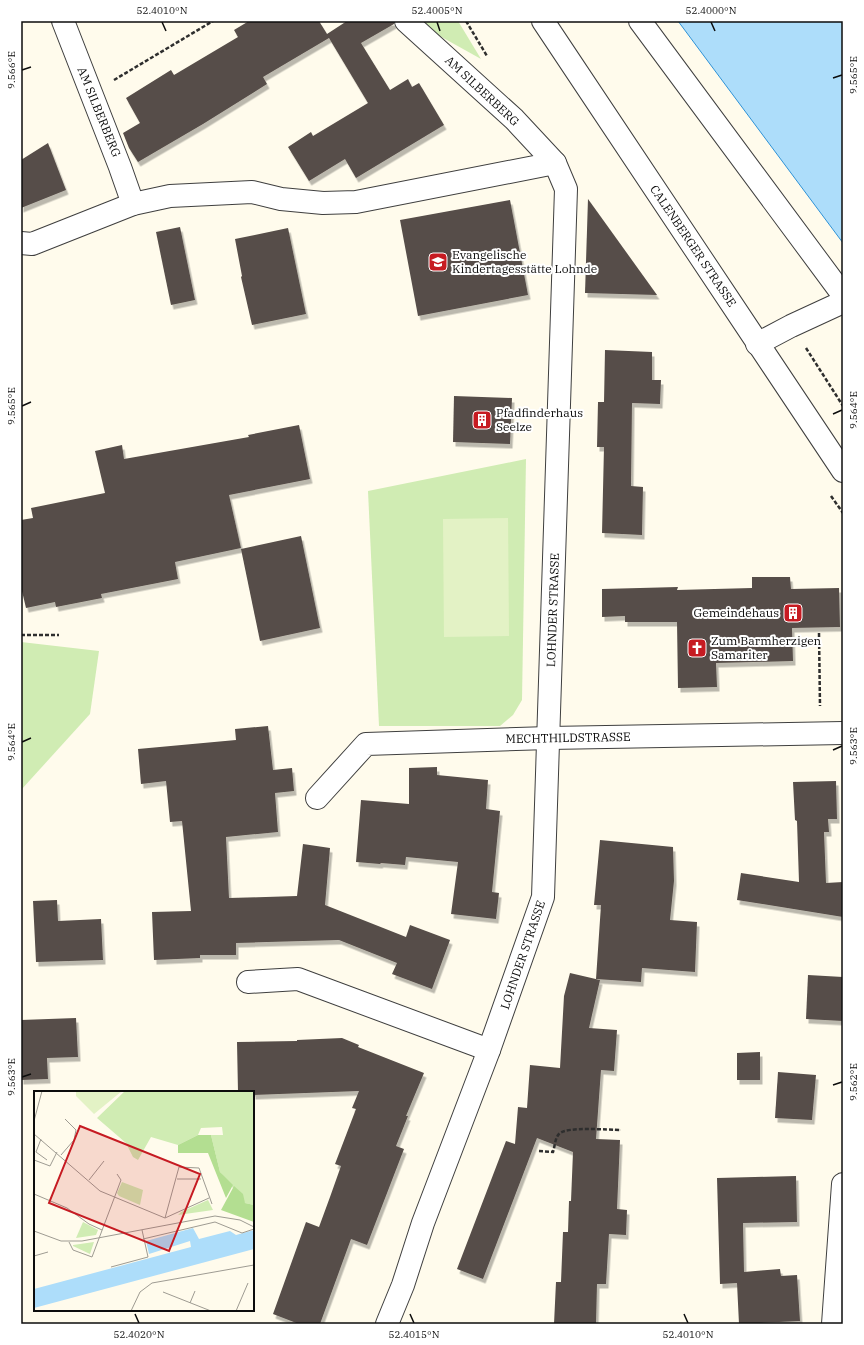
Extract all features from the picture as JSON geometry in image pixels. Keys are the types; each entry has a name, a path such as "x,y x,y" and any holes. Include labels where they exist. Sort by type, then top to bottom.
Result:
{"street":[{"name":"AM SILBERBERG","path":"63,21 133,204"},
{"name":"AM SILBERBERG","path":"406,21 514,119 555,163"},
{"name":"CALENBERGER STRASSE","path":"543,21 843,471"},
{"path":"640,21 843,295"},
{"path":"21,244 32,244 133,204 170,196 252,192 281,199 323,203 356,202 555,163"},
{"name":"LOHNDER STRASSE","path":"387,1324 423,1223 489,1050 543,897 566,189 555,163"},
{"path":"757,344 791,326 843,302"},
{"name":"MECHTHILDSTRASSE","path":"317,798 366,744 549,738 843,732"},
{"path":"248,982 298,980 489,1050"},
{"path":"833,1324 843,1184"}],"path":[{"path":"92,94 213,21"},
{"path":"791,326 843,406"},
{"path":"819,633 821,733"},
{"path":"21,635 59,635"},
{"path":"539,1151 553,1152 556,1138 560,1133 571,1129 622,1130"}],"green space":[{"path":"423,21 458,21 481,59 438,35"},
{"path":"526,459 522,700 513,715 500,726 379,726 368,491"},
{"path":"508,518 509,636 444,637 443,519"},
{"path":"21,642 99,651 90,714 21,790"}],"water":[{"path":"678,21 843,21 843,243"}],"building":[{"path":"249,21 319,21 327,34 347,21 394,21 394,24 361,43 390,90 408,79 412,87 419,83 444,125 356,178 345,159 309,181 288,147 311,132 313,136 368,103 329,38 263,77 267,84 138,162 129,148 123,133 140,123 126,98 171,70 174,75 238,37 234,30"},
{"path":"48,143 66,190 21,208 21,160"},
{"path":"588,199 657,295 585,293"},
{"path":"510,200 528,295 418,316 400,220"},
{"path":"180,227 195,300 171,305 156,232"},
{"path":"288,228 306,314 252,325 241,277 235,239"},
{"path":"605,350 652,352 652,380 661,380 660,404 632,403 631,486 643,487 642,535 602,533 604,447 597,447 598,402 604,402"},
{"name":"Pfadfinderhaus Seelze","path":"454,396 512,398 510,444 453,442"},
{"path":"299,425 310,479 229,495 241,548 175,562 178,579 101,594 102,598 56,607 55,602 26,608 21,587 21,520 33,518 31,508 105,493 95,451 122,445 124,459 249,437 248,435"},
{"path":"301,536 320,628 260,641 241,549"},
{"path":"752,577 790,577 791,589 839,588 840,627 792,628 793,661 716,663 717,687 678,688 677,622 625,622 625,616 602,617 602,589 678,587 677,590 752,588"},
{"path":"268,726 273,770 292,768 294,791 275,793 278,832 226,837 229,898 297,896 303,844 330,848 325,905 406,937 410,925 450,940 432,989 392,974 397,963 339,940 236,943 236,955 200,955 200,958 154,960 152,912 191,911 182,821 170,822 166,781 141,784 138,749 236,740 235,729"},
{"path":"437,767 437,775 488,780 486,809 500,811 492,892 499,893 496,919 451,914 458,862 406,857 405,865 356,862 361,800 409,804 409,768"},
{"path":"836,781 837,819 828,819 829,832 824,832 826,883 843,882 843,917 737,900 741,873 799,882 797,821 795,820 793,782"},
{"path":"600,840 673,847 674,881 670,920 697,922 695,972 642,968 641,982 596,979 601,905 594,905"},
{"path":"57,900 58,921 101,919 103,960 36,962 33,901"},
{"path":"570,973 600,980 589,1028 617,1030 614,1071 601,1070 596,1139 620,1140 617,1209 627,1210 626,1235 609,1234 606,1284 597,1284 596,1324 554,1324 556,1282 561,1282 563,1232 568,1232 573,1152 537,1138 483,1279 457,1269 506,1141 515,1144 518,1107 527,1108 530,1065 560,1068 564,996"},
{"path":"808,975 843,977 843,1021 806,1019"},
{"path":"76,1018 78,1057 47,1058 48,1079 21,1080 21,1020"},
{"path":"342,1038 359,1045 358,1047 424,1073 406,1116 408,1116 396,1146 404,1149 367,1245 351,1239 320,1324 299,1324 273,1314 306,1222 319,1227 341,1166 335,1164 356,1109 352,1108 359,1091 254,1095 254,1091 238,1091 237,1042"},
{"path":"760,1052 760,1080 737,1080 737,1053"},
{"path":"778,1072 816,1075 812,1120 775,1118"},
{"path":"796,1176 797,1222 743,1223 744,1272 780,1269 781,1276 797,1275 800,1321 739,1324 737,1283 720,1284 717,1178"}],"place":[{"name":"Evangelische Kindertagesstätte Lohnde","path":"438,262"},
{"name":"Pfadfinderhaus Seelze","path":"482,420"},
{"name":"Gemeindehaus","path":"793,613"},
{"name":"Zum Barmherzigen Samariter","path":"697,648"}]}
